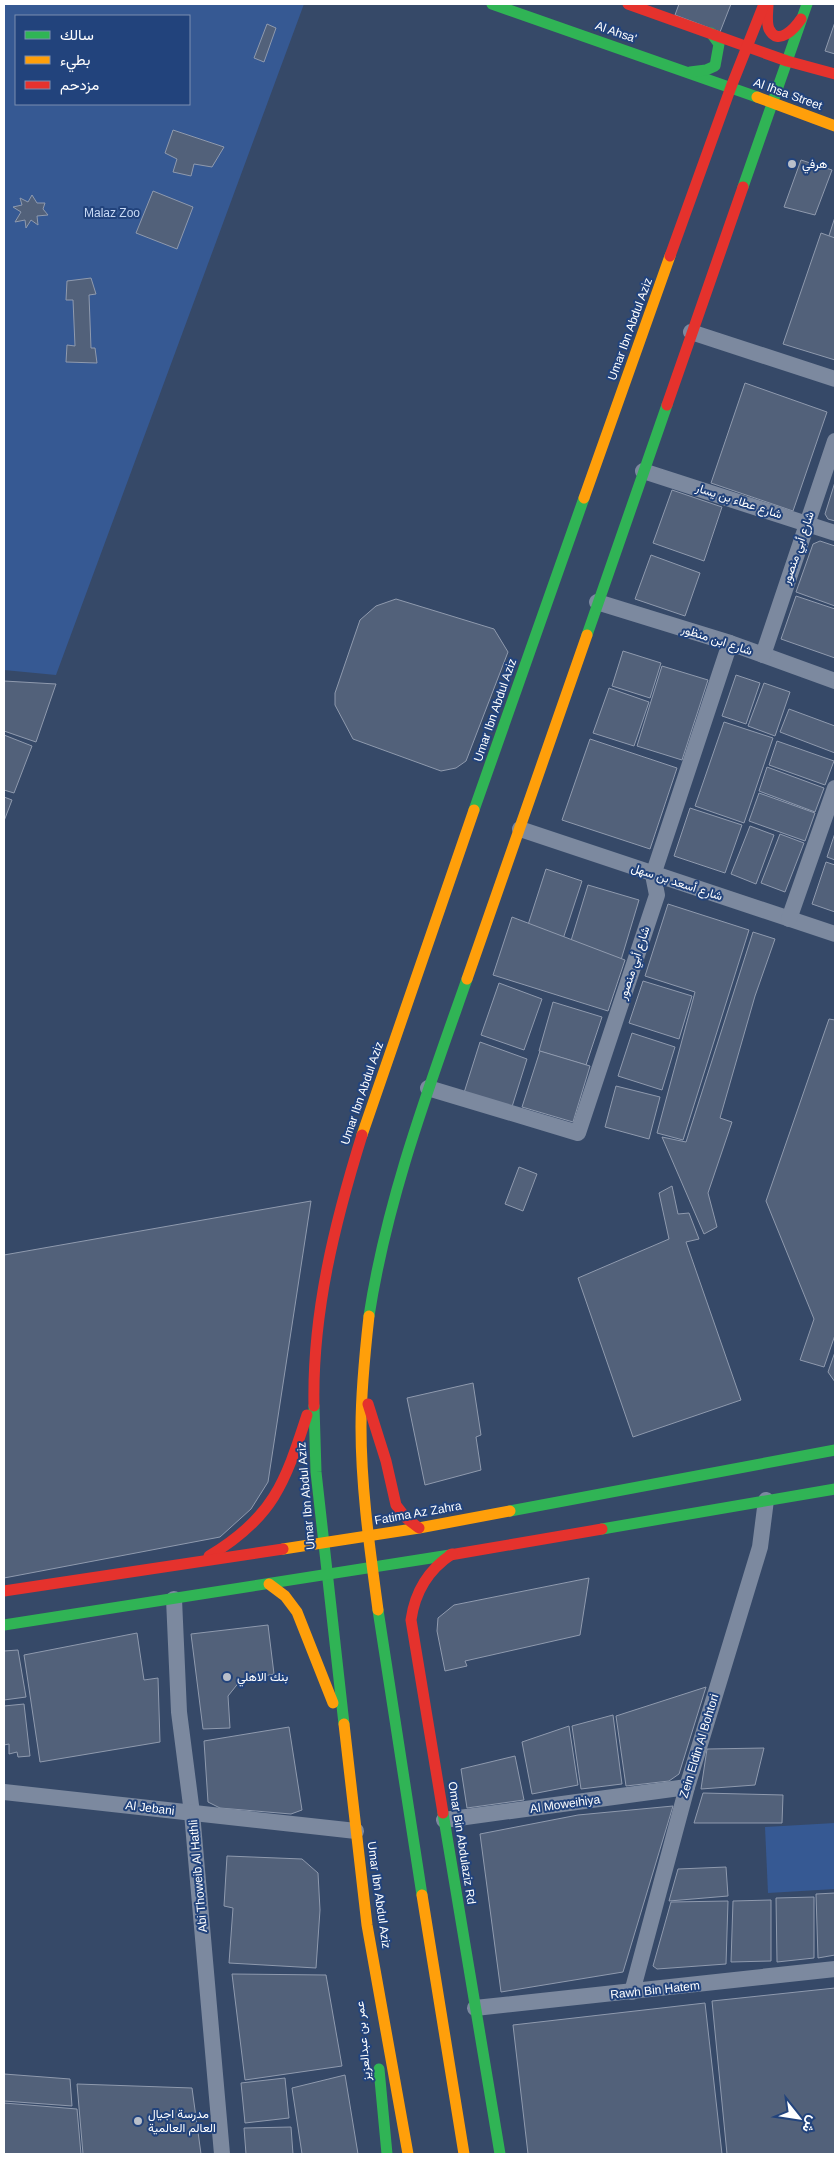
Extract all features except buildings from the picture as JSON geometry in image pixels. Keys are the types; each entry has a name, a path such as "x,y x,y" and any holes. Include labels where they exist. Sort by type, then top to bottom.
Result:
{"main road":[{"name":"Al Ahsa'","path":"492,4 731,87"},
{"path":"628,4 652,8 710,33 787,61 835,74"},
{"name":"Umar Ibn Abdul Aziz","path":"408,2154 368,1925 316,1472 314,1394 325,1277 352,1163 537,629 731,87 764,4"},
{"path":"768,4 769,29 772,33 782,37 786,36 795,29 802,18"},
{"path":"464,2154 381,1641 372,1567 362,1462 362,1387 370,1313 382,1239 402,1166 806,4"},
{"path":"690,72 706,70 715,66 720,44 710,33"},
{"path":"802,113 791,102 789,95 795,77 822,70"},
{"name":"Al Ihsa Street","path":"731,87 835,126"},
{"path":"720,120 728,108 735,104"},
{"path":"756,146 759,123 757,113"},
{"path":"362,1387 384,1454 396,1505 406,1518 420,1528"},
{"path":"196,1562 244,1535 256,1524 276,1498 290,1468 314,1394"},
{"name":"Fatima Az Zahra","path":"4,1590 324,1544 420,1528 835,1450"},
{"path":"4,1625 327,1576 835,1489"},
{"name":"Omar Bin Abdulaziz Rd","path":"455,1553 443,1560 423,1580 412,1606 411,1620 500,2154"},
{"path":"269,1584 285,1596 297,1612 345,1735"},
{"name":"عمر بن عبدالعزيز","path":"368,1925 387,2154"}],"street":[{"path":"691,332 835,379"},
{"name":"شارع أبي منصور","path":"763,655 835,441"},
{"name":"شارع عطاء بن يسار","path":"643,470 835,533"},
{"name":"شارع ابن منظور","path":"597,602 730,643 835,680"},
{"name":"شارع أبي منصور","path":"428,1088 578,1134 656,895 653,875 730,643"},
{"path":"789,919 835,788"},
{"name":"شارع أسعد بن سهل","path":"520,829 653,875 835,934"},
{"name":"Zein Eldin Al Bohtori","path":"632,1992 687,1787 760,1547 766,1500"},
{"name":"Abi Thoweib Al Hathli","path":"174,1599 179,1712 192,1813 222,2154"},
{"name":"Al Moweihiya","path":"444,1820 687,1787"},
{"name":"Al Jebani","path":"4,1792 356,1831"},
{"name":"Rawh Bin Hatem","path":"475,2008 835,1970"}],"green space":[{"name":"Malaz Zoo","path":"4,4 304,4 56,675 4,670"},
{"path":"835,1823 835,1889 768,1893 765,1827"}],"traffic: fast":[{"path":"492,4 757,97"},
{"path":"743,187 807,4"},
{"path":"690,72 706,70 715,66 719,44 711,33"},
{"path":"587,635 667,405"},
{"path":"474,810 584,498"},
{"path":"369,1316 386,1230 410,1145 467,979"},
{"path":"314,1406 316,1472 344,1724"},
{"path":"510,1511 835,1450"},
{"path":"602,1529 835,1489"},
{"path":"4,1625 450,1555"},
{"path":"378,1610 422,1895"},
{"path":"443,1813 500,2154"},
{"path":"379,2069 387,2154"}],"traffic: slow":[{"path":"757,97 835,126"},
{"path":"584,498 670,256"},
{"path":"467,979 587,635"},
{"path":"362,1135 474,810"},
{"path":"369,1316 362,1385 361,1450 366,1519 378,1610"},
{"path":"283,1549 419,1528 510,1511"},
{"path":"269,1584 285,1596 297,1612 333,1703"},
{"path":"344,1724 367,1925 408,2154"},
{"path":"422,1895 464,2154"}],"traffic: jam":[{"path":"628,4 787,61 835,74"},
{"path":"670,256 731,87 764,4"},
{"path":"768,4 768,26 773,34 777,36 791,31 801,19"},
{"path":"667,405 743,187"},
{"path":"314,1406 314,1371 317,1337 327,1268 334,1234 362,1135"},
{"path":"368,1404 386,1461 396,1505 406,1518 419,1528"},
{"path":"209,1556 248,1528 274,1497 291,1460 307,1415"},
{"path":"450,1555 602,1529"},
{"path":"4,1591 283,1549"},
{"path":"443,1813 411,1620 419,1591 424,1582 436,1567 452,1554"}],"place":[{"name":"هرفي","path":"792,164"},
{"name":"بنك الاهلي","path":"227,1677"},
{"name":"مدرسة اجيال العالم العالمية","path":"138,2121"}]}
